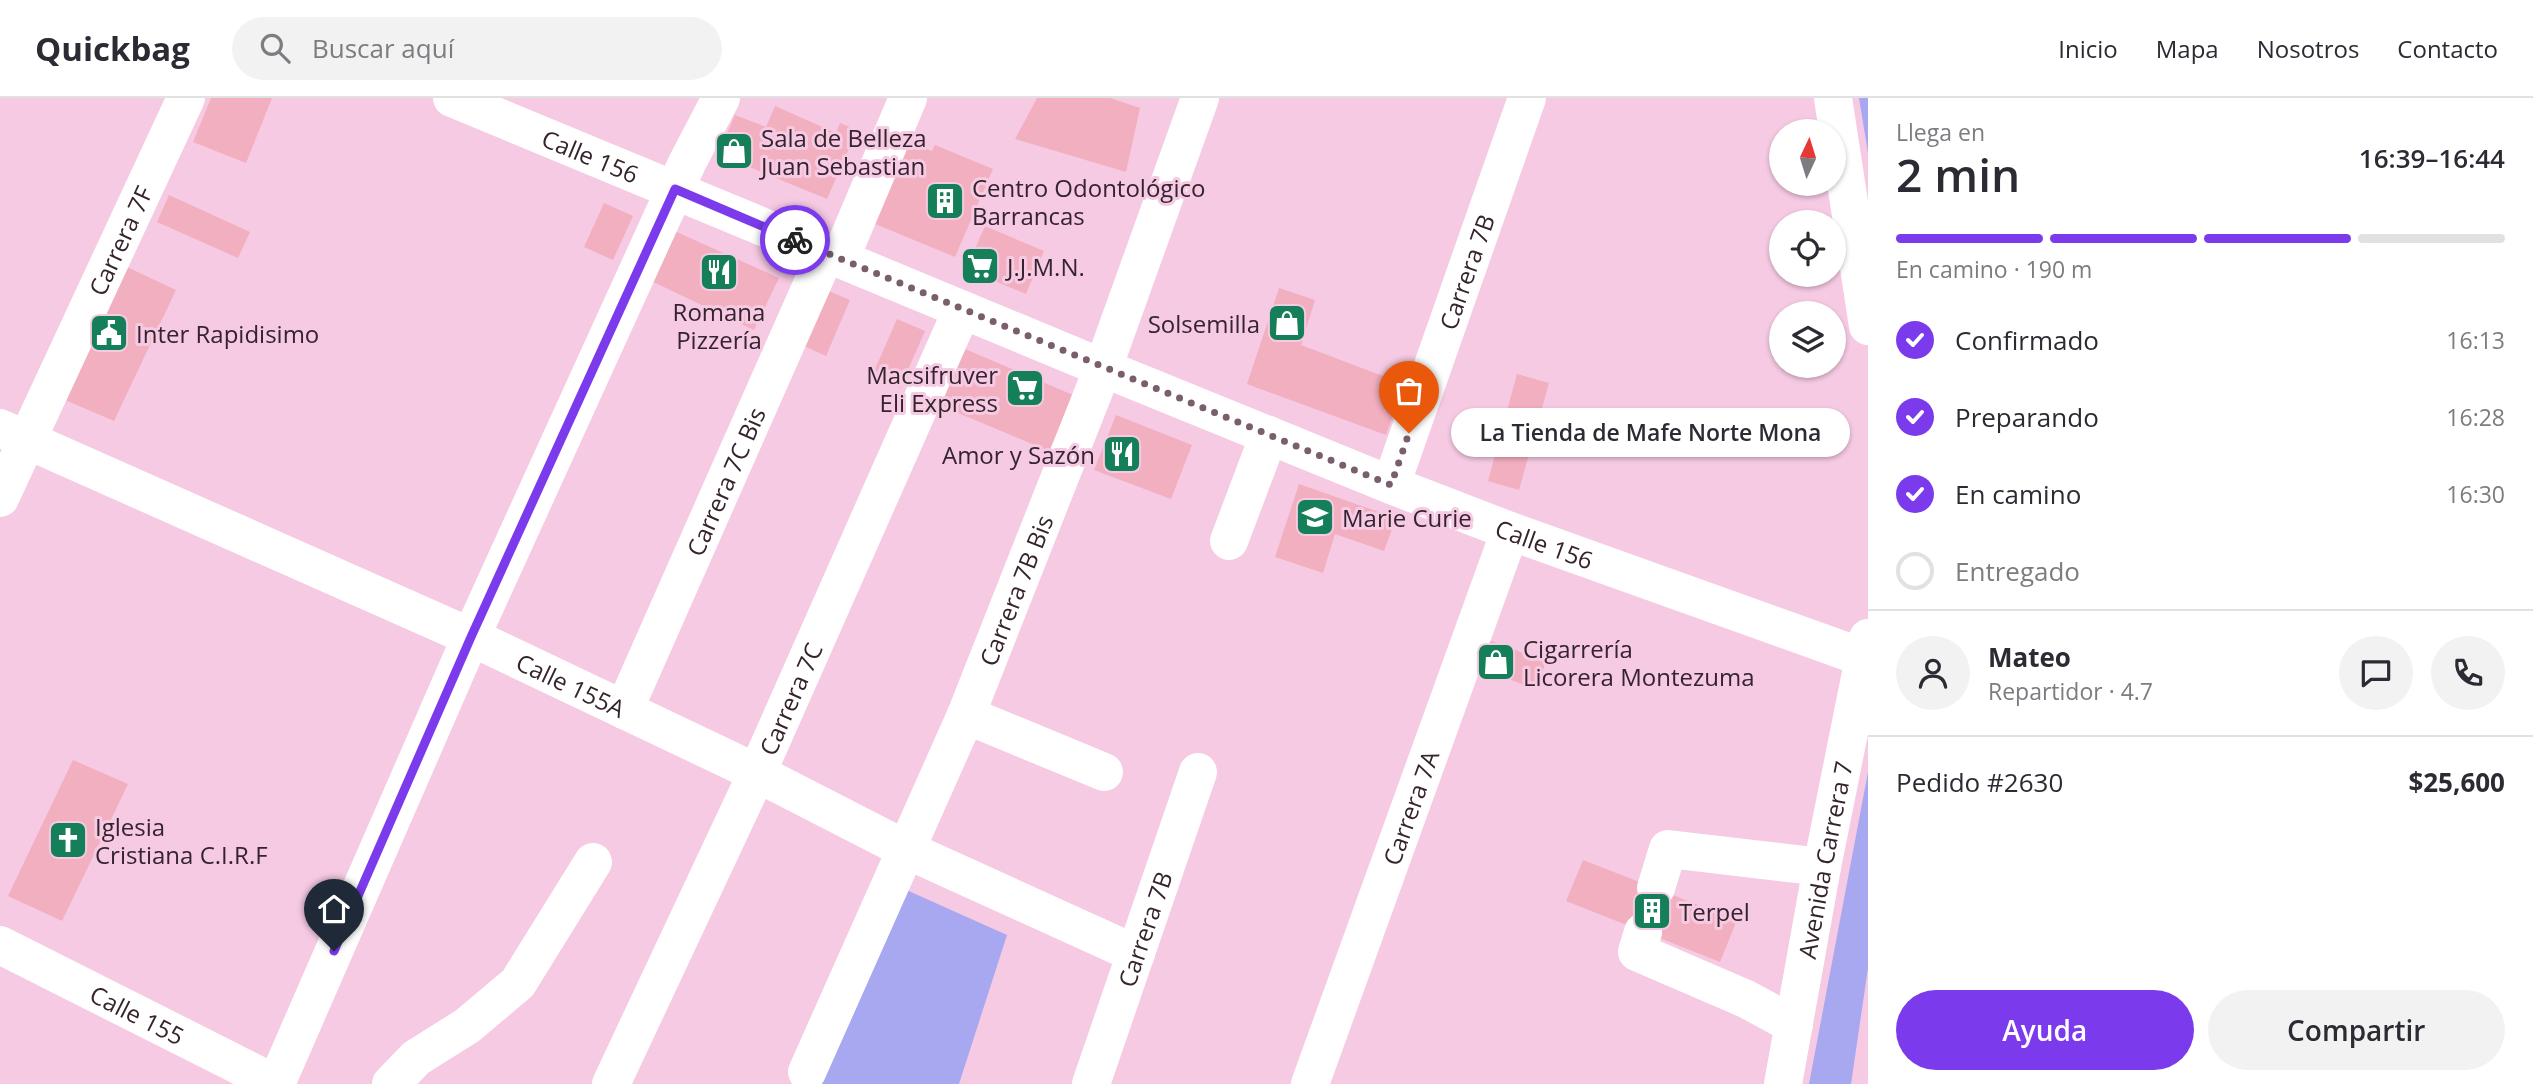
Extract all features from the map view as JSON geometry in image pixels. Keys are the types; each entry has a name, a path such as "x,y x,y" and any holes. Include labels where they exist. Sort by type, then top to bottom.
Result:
{"street":[{"name":"Carrera 7F","path":"0,498 13,434 186,98"},
{"path":"266,1082 675,189 721,98"},
{"name":"Carrera 7C Bis","path":"624,710 908,98"},
{"name":"Carrera 7B Bis","path":"807,1072 966,715 1102,368 1200,98"},
{"name":"Carrera 7B","path":"1391,485 1527,98"},
{"path":"1833,98 1868,326"},
{"name":"Calle 156","path":"465,101 962,310 1391,485 1510,531 1867,652"},
{"name":"Carrera 7C","path":"611,1084 757,773 962,310"},
{"name":"Calle 155A","path":"13,434 471,637 757,773 907,850 1136,954"},
{"path":"1229,541 1269,435"},
{"name":"Carrera 7A","path":"1310,1084 1510,531"},
{"name":"Avenida Carrera 7","path":"1783,1084 1822,867 1867,652"},
{"path":"966,715 1104,772"},
{"name":"Carrera 7B","path":"1091,1084 1198,772"},
{"path":"1656,888 1668,849 1822,867"},
{"path":"391,1084 416,1058 467,1026 518,983 593,862"},
{"path":"1643,932 1637,952 1746,999 1794,1025"},
{"name":"Calle 155","path":"0,945 266,1082"}],"shaded area":[{"path":"1859,98 1868,98 1868,153"},
{"path":"1868,772 1868,968 1851,1084 1809,1084"},
{"path":"902,888 1007,935 959,1084 818,1084"}],"building":[{"path":"211,98 272,98 246,163 193,142"},
{"path":"1037,98 1110,98 1140,108 1126,172 1015,139"},
{"path":"775,106 836,133 840,123 857,130 827,199 718,154 735,115 766,127"},
{"name":"Centro Odontológico Barrancas","path":"903,139 932,151 935,145 993,169 955,257 868,221"},
{"path":"169,195 250,232 238,258 157,222"},
{"path":"604,203 633,216 613,260 584,247"},
{"path":"985,226 1044,251 1026,294 966,269"},
{"path":"670,229 779,278 754,330 647,279"},
{"path":"127,267 176,290 114,421 65,400"},
{"path":"1279,288 1315,300 1301,345 1404,384 1386,435 1247,384"},
{"path":"824,289 850,300 826,356 800,344"},
{"path":"897,319 925,331 900,388 872,376"},
{"path":"958,346 1073,395 1049,451 934,403"},
{"path":"1517,374 1549,383 1519,490 1488,481"},
{"path":"1116,415 1192,445 1171,499 1094,470"},
{"name":"Marie Curie","path":"1299,484 1396,518 1384,551 1335,534 1323,573 1275,557"},
{"path":"1489,640 1546,662 1536,689 1478,668"},
{"name":"Iglesia Cristiana C.I.R.F","path":"73,760 128,784 62,921 8,896"},
{"name":"Terpel","path":"1583,860 1737,920 1720,962 1566,901"}],"way so far":[{"path":"795,240 1391,485 1409,433"}],"place":[{"name":"Sala de Belleza Juan Sebastian","path":"734,151"},
{"name":"Centro Odontológico Barrancas","path":"945,201"},
{"name":"J.J.M.N.","path":"980,266"},
{"name":"Romana Pizzería","path":"719,272"},
{"name":"Solsemilla","path":"1287,323"},
{"name":"Inter Rapidisimo","path":"109,333"},
{"name":"Macsifruver Eli Express","path":"1025,388"},
{"name":"La Tienda de Mafe Norte Mona","path":"1409,433"},
{"name":"Amor y Sazón","path":"1122,454"},
{"name":"Marie Curie","path":"1315,517"},
{"name":"Cigarrería Licorera Montezuma","path":"1496,662"},
{"name":"Iglesia Cristiana C.I.R.F","path":"68,840"},
{"name":"Terpel","path":"1652,911"}],"route":[{"path":"334,951 471,637 675,189 795,240"}]}
